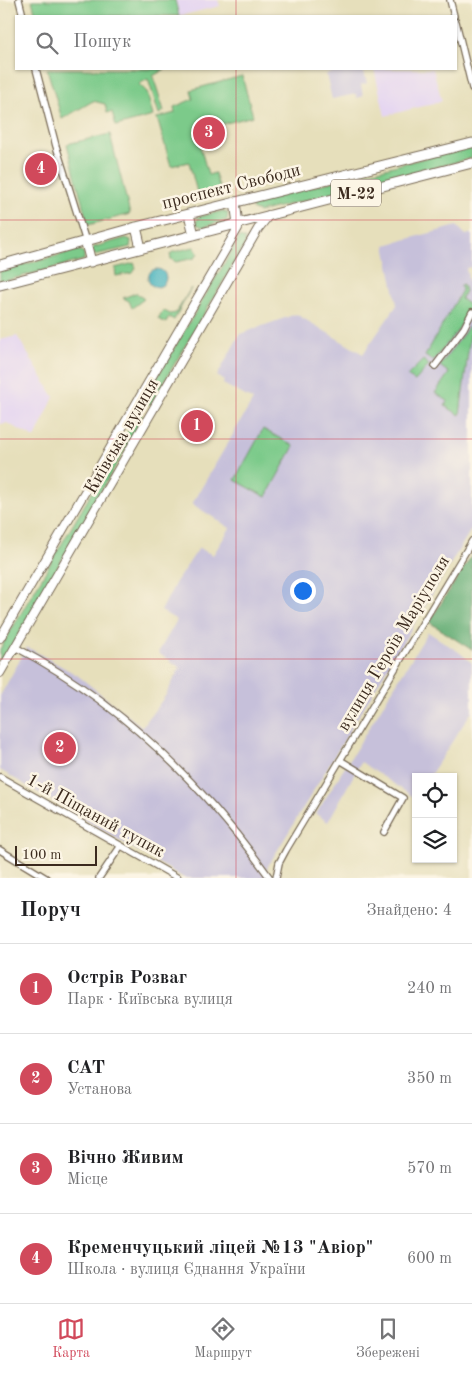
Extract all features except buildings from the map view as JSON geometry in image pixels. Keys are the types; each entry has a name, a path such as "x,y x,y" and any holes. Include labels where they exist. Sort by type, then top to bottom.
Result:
{"highway":[{"name":"проспект Свободи","path":"0,265 86,243 136,227 472,143"},
{"name":"проспект Свободи","path":"0,285 472,163"},
{"path":"235,202 238,224"},
{"path":"189,214 194,235"},
{"path":"136,227 141,248"},
{"path":"86,243 91,262"}],"main road":[{"name":"Київська вулиця","path":"0,673 258,229 270,215"},
{"name":"Київська вулиця","path":"0,638 238,228 238,224"},
{"path":"136,404 151,413"}],"street":[{"path":"19,0 23,15"},
{"path":"450,0 454,15"},
{"path":"457,26 472,88"},
{"path":"36,70 55,142 86,243"},
{"path":"435,366 464,328 472,312"},
{"name":"вулиця Героїв Маріуполя","path":"276,878 279,863 286,850 472,541"},
{"path":"15,647 77,683 161,750 222,818 270,878"},
{"path":"340,760 403,798 384,832"},
{"name":"1-й Піщаний тупик","path":"0,777 120,847 178,878"},
{"path":"99,878 120,847"},
{"path":"0,850 46,878"}],"shaded area":[{"path":"175,0 218,0 220,6 183,15 179,15"},
{"path":"363,70 367,83 361,85 363,96 357,98 356,94 332,99 326,74 338,71"},
{"path":"374,70 433,70 442,101 385,116"},
{"path":"457,226 466,235 472,233 472,267 466,268 472,297 472,528 268,866 265,878 184,878 0,770 0,696 27,647 77,675 142,727 166,695 180,667 158,653 177,620 161,611 176,582 199,548 213,555 230,528 192,504 253,400 223,384 224,380 217,376 240,334 296,314 363,354 397,305 385,245"},
{"path":"17,336 54,397 35,438 7,423 0,424 0,340"},
{"path":"428,632 459,652 472,663 472,711 432,773 412,773 412,796 361,762 328,822 316,814"}],"green space":[{"path":"32,0 175,0 179,15 36,15"},
{"path":"47,70 163,70 153,76 164,111 159,114 148,79 139,84 147,92 153,116 116,126 112,112 107,113 105,104 93,101 62,119"},
{"path":"242,76 253,116 196,131 208,175 215,173 220,190 198,196 189,162 171,166 157,118 175,113 174,107 193,99 191,90"},
{"path":"110,134 130,214 88,225 67,144"},
{"path":"472,146 472,158 259,212 252,209 256,201"},
{"path":"222,211 228,213 227,220 203,227 196,224 198,217"},
{"path":"240,237 245,239 245,244 151,404 146,404 144,399"},
{"path":"126,238 131,240 130,247 94,255 92,250 94,247"},
{"path":"194,247 198,253 195,258 176,262 171,259 170,254 173,252"},
{"path":"79,250 84,253 84,260 0,282 0,271"},
{"path":"134,263 136,268 133,273 116,276 115,268"},
{"path":"463,284 465,291 461,299 471,306 458,330 433,361 425,356 462,290 460,285"},
{"path":"191,288 174,320 169,317 166,323 158,319 163,310 170,314 176,313"},
{"path":"136,293 144,299 132,308 129,301 123,298"},
{"path":"472,322 460,415 445,406 448,401 435,393 449,373 440,366"},
{"path":"423,360 429,365 415,381 407,376"},
{"path":"138,414 142,415 142,420 0,667 0,649"},
{"path":"263,429 294,446 266,497 235,480"},
{"path":"472,555 472,650 429,622"}],"water":[{"path":"157,269 163,272 166,278 163,284 157,287 151,284 148,278 151,272"}],"place":[{"name":"Вічно Живим","path":"209,133"},
{"name":"Кременчуцький ліцей №13 \"Авіор\"","path":"41,169"},
{"name":"Острів Розваг","path":"197,426"},
{"name":"САТ","path":"60,748"}]}
